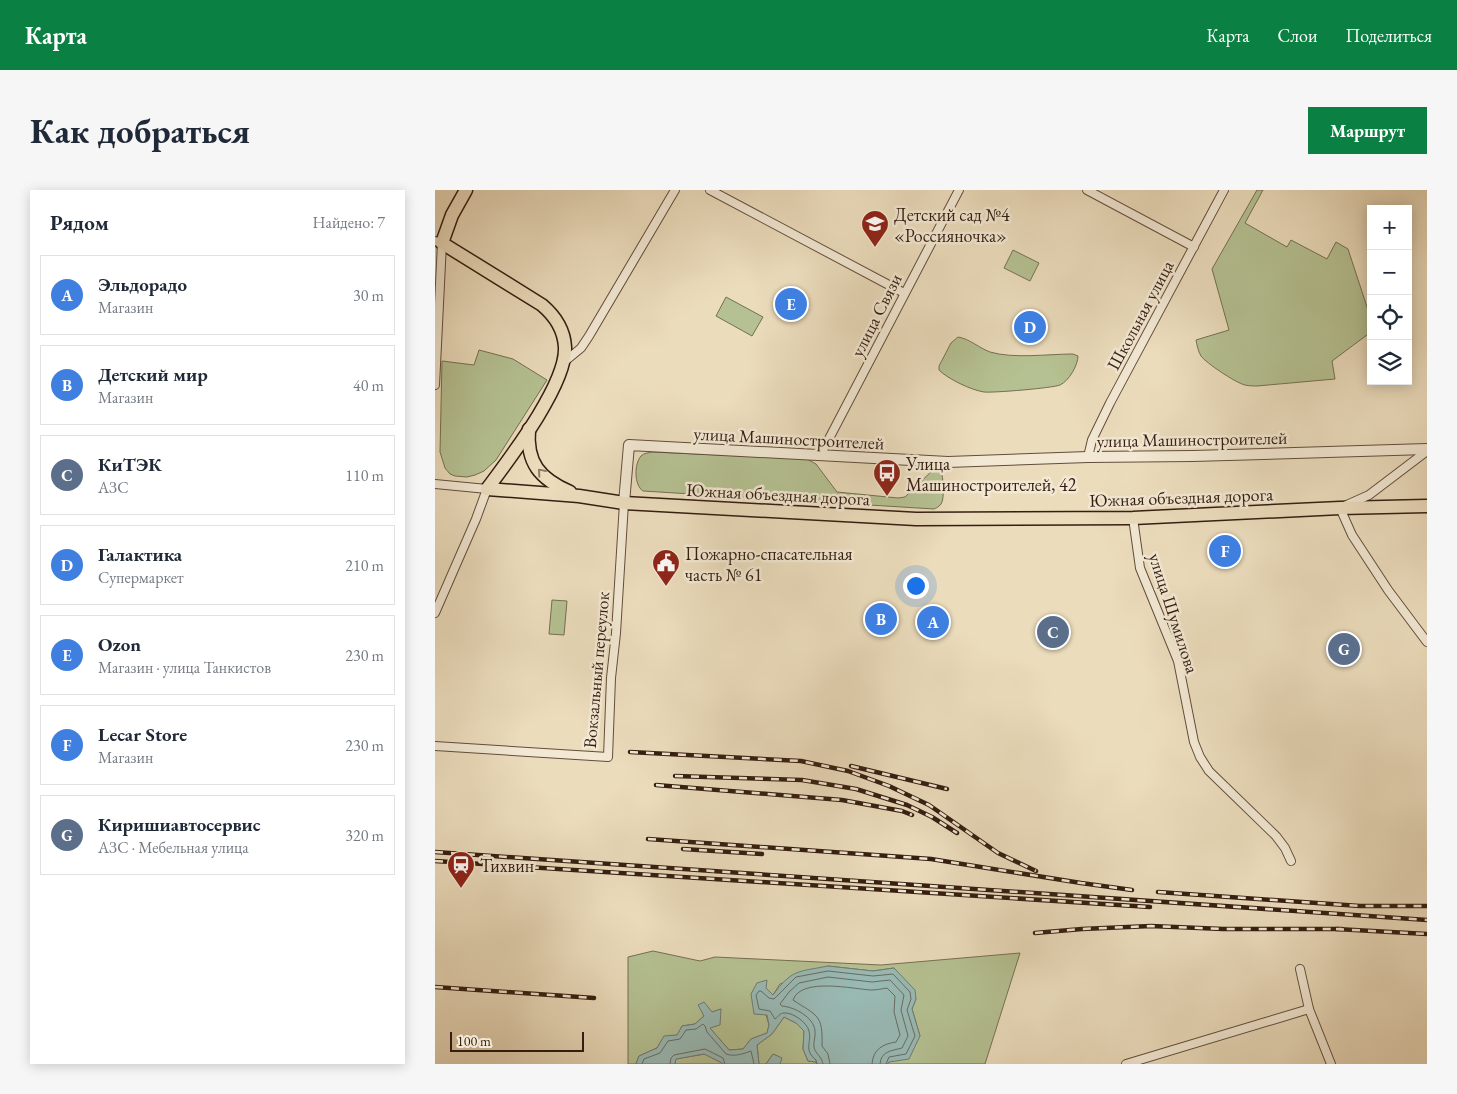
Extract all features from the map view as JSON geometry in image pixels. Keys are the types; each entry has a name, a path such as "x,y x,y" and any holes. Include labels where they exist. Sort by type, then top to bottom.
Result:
{"main road":[{"path":"465,190 439,242 542,305 553,315 563,333 565,347 564,362 547,399 529,429 487,489"},
{"path":"529,429 528,449 536,468 554,485 579,496"},
{"name":"Южная объездная дорога","path":"487,489 579,496 624,503 916,519 1133,518 1340,508 1427,506"}],"street":[{"path":"564,362 581,348 589,336 675,190"},
{"path":"710,190 904,293"},
{"name":"улица Связи","path":"821,454 959,190"},
{"path":"1087,190 1194,247"},
{"name":"Школьная улица","path":"1088,457 1092,440 1110,402 1224,190"},
{"path":"435,385 439,242"},
{"name":"улица Машиностроителей","path":"629,445 948,462 1427,450"},
{"name":"Вокзальный переулок","path":"435,746 608,757 611,678 629,445"},
{"path":"1427,450 1369,495 1340,508 1352,535 1388,590 1427,642"},
{"path":"435,484 487,489 435,613"},
{"name":"улица Шумилова","path":"1133,518 1140,568 1178,661 1194,742 1200,757 1209,771 1276,836 1285,848 1291,861"},
{"path":"1300,969 1309,1009 1331,1064"},
{"path":"1126,1064 1309,1009"}],"green space":[{"path":"1257,190 1263,190 1245,223 1287,247 1291,240 1327,259 1336,242 1348,249 1367,307 1367,335 1332,361 1335,379 1257,386 1235,381 1201,356 1196,340 1229,330 1212,269"},
{"path":"1013,250 1039,263 1030,281 1004,268"},
{"path":"726,297 763,317 752,336 716,316"},
{"path":"958,337 990,352 999,354 1020,356 1073,354 1078,356 1078,360 1070,376 1060,385 1046,388 984,392 960,384 939,370 939,366 951,343"},
{"path":"479,350 513,359 547,380 496,460 484,471 475,475 467,477 455,476 450,474 445,468 440,452 442,361 474,365"},
{"path":"652,452 807,459 816,464 837,492 898,498 905,497 936,467 942,473 943,497 940,505 934,509 643,491 638,484 637,464 642,455"},
{"path":"552,600 567,601 564,635 549,634"},
{"path":"653,951 700,961 715,957 881,965 1020,953 985,1064 887,1064 920,1036 912,1009 916,999 894,968 873,971 828,966 780,984 773,995 757,983 769,1025 767,1033 751,1039 743,1049 729,1050 709,1027 721,1009 712,1012 699,1005 704,1016 695,1024 682,1026 678,1035 664,1037 657,1048 639,1056 636,1064 628,1064 628,957"},
{"path":"784,1017 796,1023 804,1031 803,1049 808,1061 816,1062 817,1064 780,1064 781,1058 773,1054 766,1064 759,1064 757,1045 772,1034"},
{"path":"705,1054 724,1064 675,1064 675,1059"}],"water":[{"path":"828,966 873,971 894,968 915,990 916,999 912,1009 920,1036 909,1059 889,1062 887,1064 817,1064 816,1062 808,1061 803,1049 804,1031 796,1023 784,1017 772,1034 757,1045 759,1064 724,1064 704,1054 676,1059 675,1064 636,1064 639,1056 657,1048 664,1036 677,1035 682,1026 695,1024 704,1016 698,1005 704,1002 712,1012 721,1009 720,1025 710,1028 729,1050 743,1049 751,1039 767,1033 769,1025 767,1015 754,1014 751,994 757,983 767,980 766,988 773,995 785,980 796,973"},
{"path":"773,1054 782,1058 780,1064 766,1064"}],"railway":[{"path":"630,752 801,761 848,771 889,786 929,805 998,853 1036,871"},
{"path":"851,766 947,789"},
{"path":"675,776 802,780 856,789 907,805 932,817 957,833"},
{"path":"656,785 842,800 902,811 912,815"},
{"path":"648,839 931,859 1132,890"},
{"path":"683,849 762,854"},
{"path":"435,852 1427,920"},
{"path":"435,861 1150,907"},
{"path":"1158,892 1360,906 1427,906"},
{"path":"1035,933 1151,926 1223,929 1342,929"},
{"path":"1336,929 1427,934"},
{"path":"435,987 594,998"}],"place":[{"name":"Детский сад №4 «Россияночка»","path":"875,248"},
{"name":"Ozon","path":"791,304"},
{"name":"Галактика","path":"1030,327"},
{"name":"Улица Машиностроителей, 42","path":"887,497"},
{"name":"Lecar Store","path":"1225,551"},
{"name":"Пожарно-спасательная часть № 61","path":"666,587"},
{"name":"Детский мир","path":"881,619"},
{"name":"Эльдорадо","path":"933,622"},
{"name":"КиТЭК","path":"1053,632"},
{"name":"Киришиавтосервис","path":"1344,649"},
{"name":"Тихвин","path":"461,889"}]}
